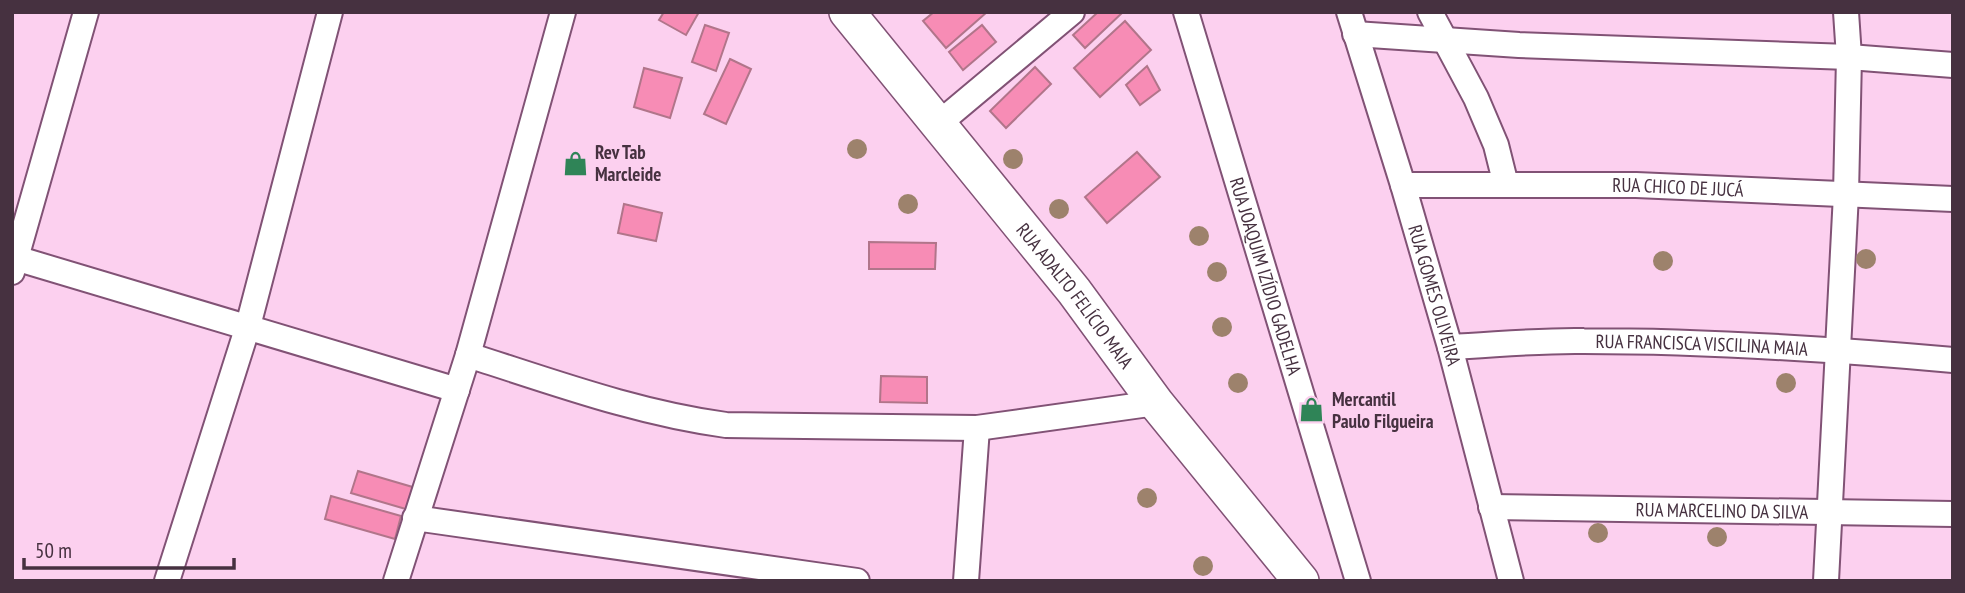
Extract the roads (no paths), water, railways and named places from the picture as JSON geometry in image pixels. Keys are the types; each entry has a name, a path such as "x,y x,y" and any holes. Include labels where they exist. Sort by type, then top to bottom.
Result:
{"street":[{"path":"86,12 14,263 248,326 457,390"},
{"path":"167,581 248,326 330,12"},
{"path":"396,581 468,355 563,12"},
{"name":"RUA ADALTO FELÍCIO MAIA","path":"847,12 1074,291 1156,402 1301,581"},
{"path":"937,125 1072,12"},
{"name":"RUA JOAQUIM IZÍDIO GADELHA","path":"1186,12 1358,581"},
{"path":"1430,12 1476,98 1496,145 1506,185"},
{"path":"1826,581 1846,194 1849,57 1846,12"},
{"path":"1352,23 1443,40 1849,57 1953,65"},
{"name":"RUA GOMES OLIVEIRA","path":"1352,23 1450,347 1511,581"},
{"name":"RUA CHICO DE JUCÁ","path":"1403,186 1636,185 1953,199"},
{"name":"RUA FRANCISCA VISCILINA MAIA","path":"1450,347 1581,341 1839,350 1953,360"},
{"path":"468,355 618,403 684,419 737,425 978,428 1156,402"},
{"path":"966,581 978,428"},
{"name":"RUA MARCELINO DA SILVA","path":"1491,508 1953,514"},
{"path":"415,519 857,581"}],"place":[{"name":"Rev Tab Marcleide","path":"575,163"},
{"name":"Mercantil Paulo Filgueira","path":"1312,410"}]}
